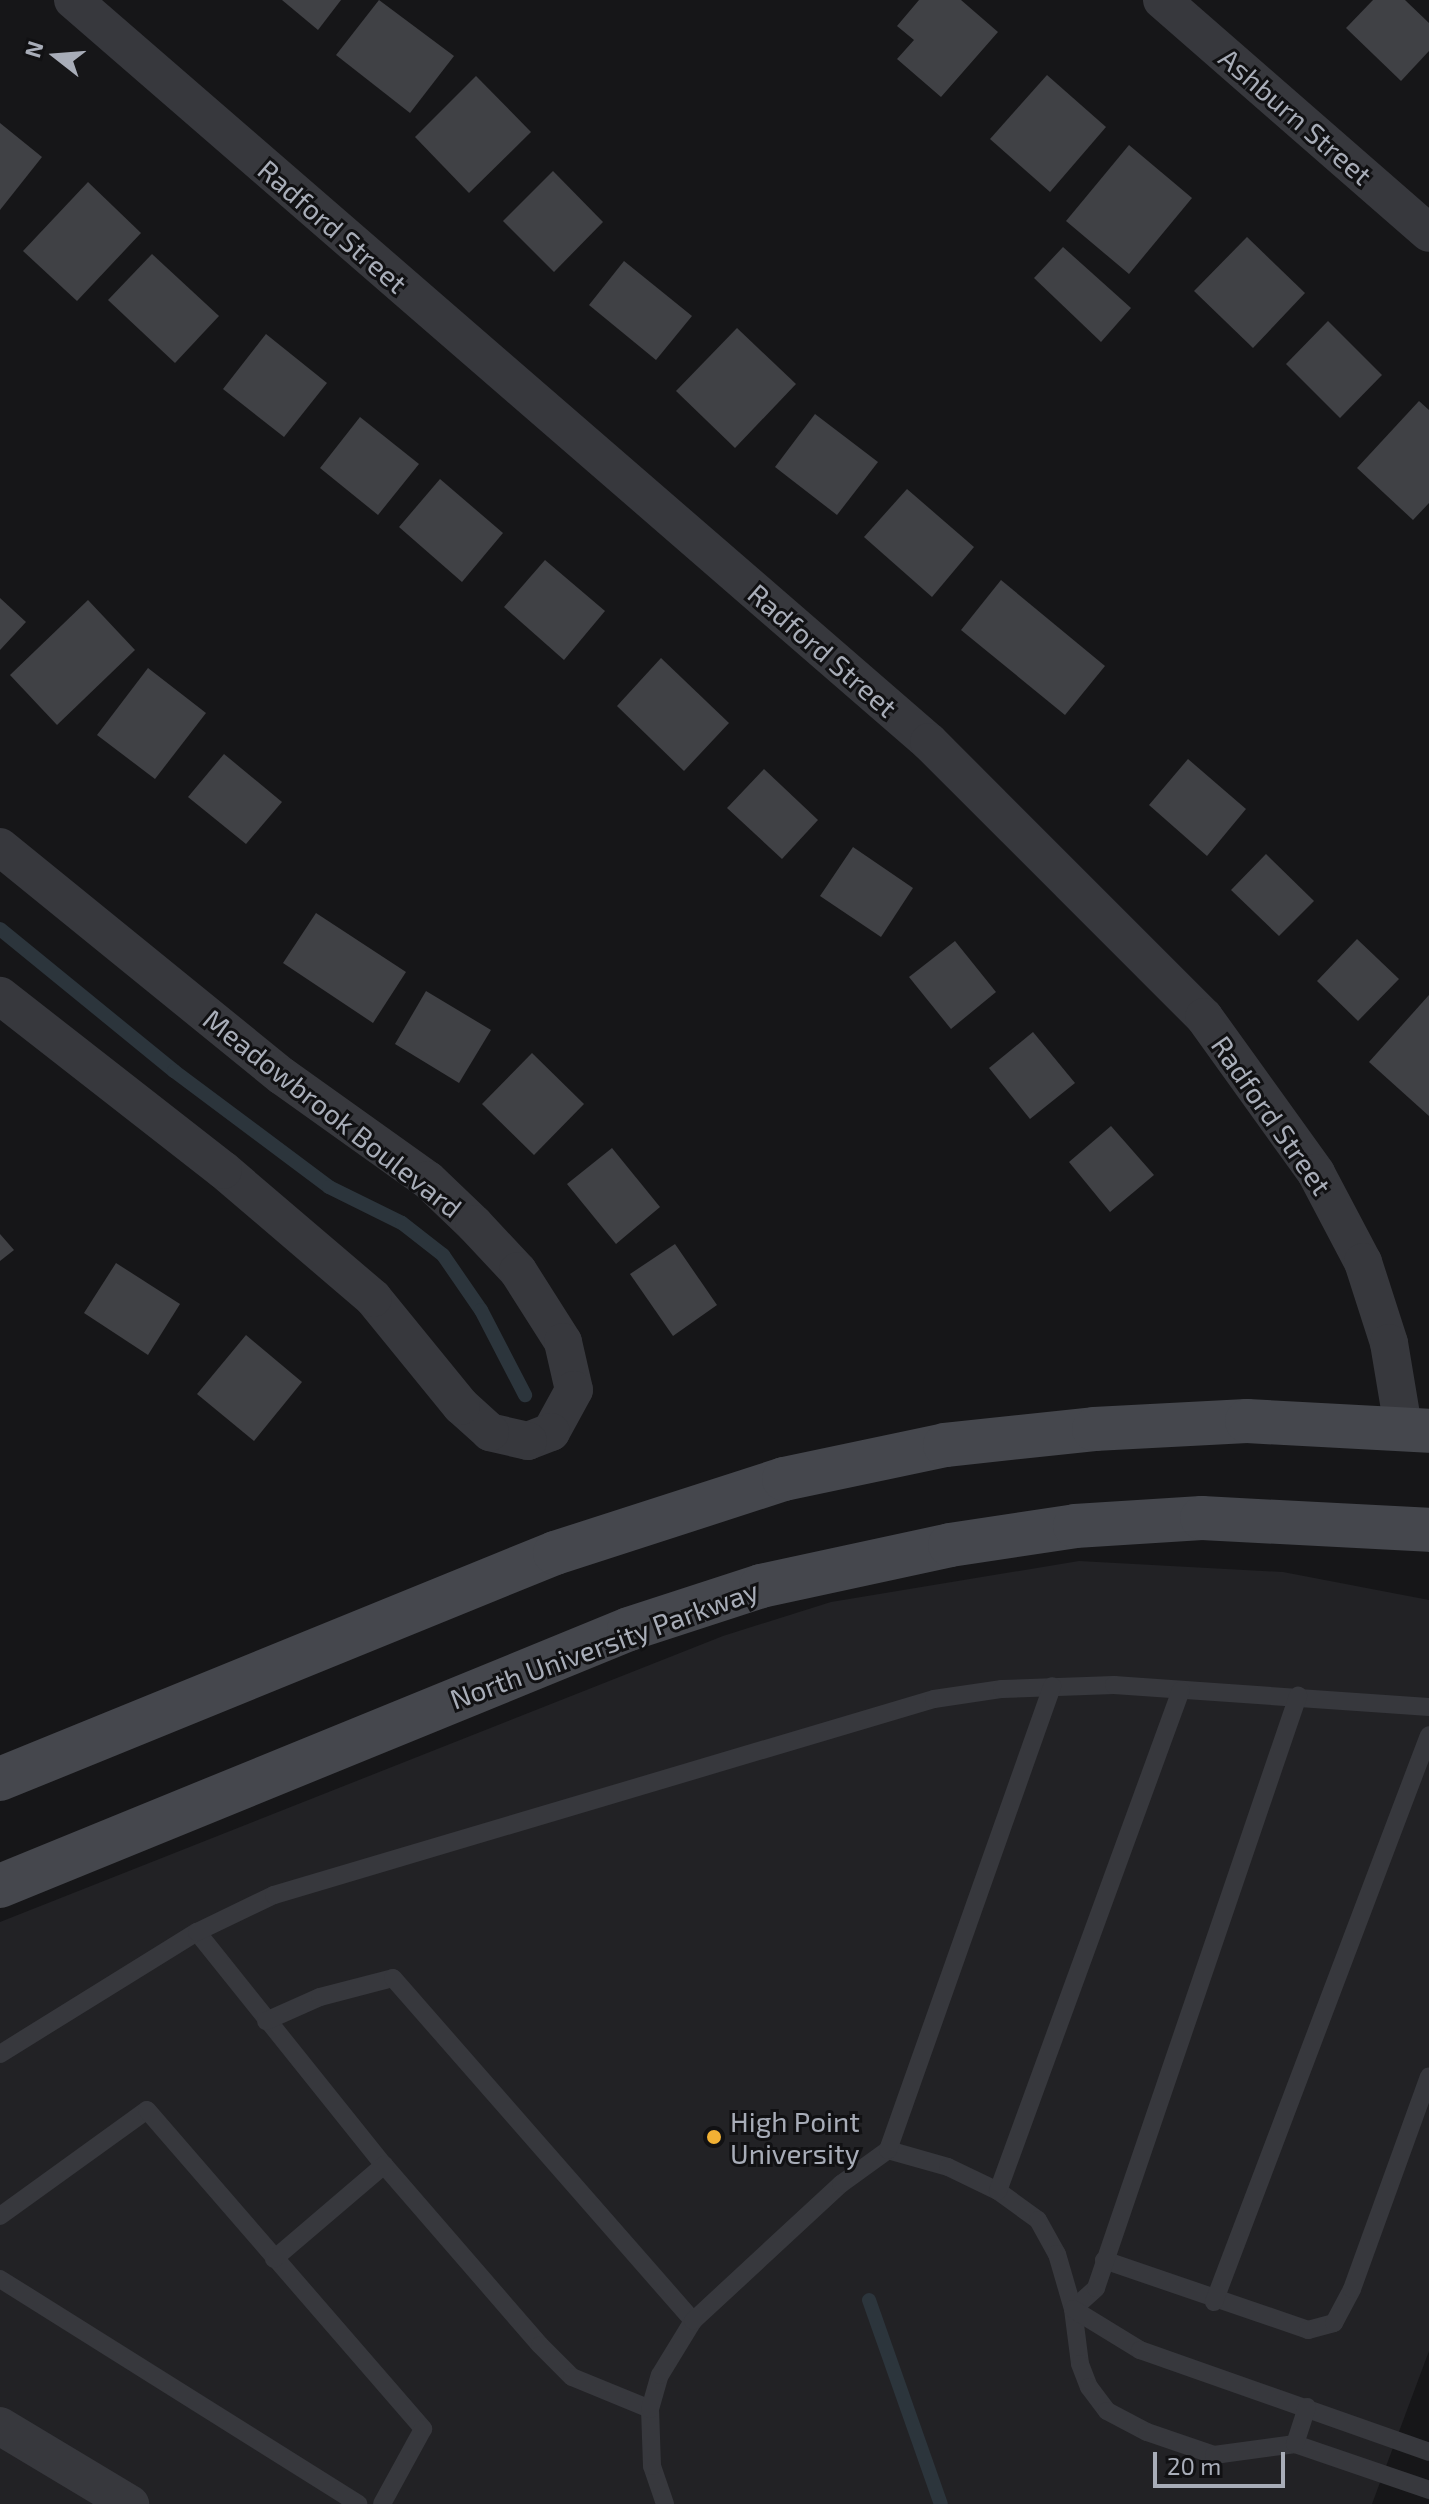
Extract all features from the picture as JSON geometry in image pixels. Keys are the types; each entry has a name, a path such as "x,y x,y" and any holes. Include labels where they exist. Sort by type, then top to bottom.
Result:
{"main road":[{"path":"0,1779 555,1553 784,1479 945,1445 1094,1429 1247,1421 1416,1429"},
{"name":"North University Parkway","path":"0,1886 629,1629 761,1586 950,1545 1075,1526 1202,1518 1429,1530"}],"street":[{"name":"Radford Street","path":"73,0 929,742 1204,1017 1316,1173 1363,1262 1416,1429"},
{"name":"Ashburn Street","path":"1162,0 1429,233"},
{"name":"Meadowbrook Boulevard","path":"0,847 282,1076 428,1180 474,1224 518,1271 563,1342 574,1390 551,1432 528,1441 490,1432 461,1406 373,1298 223,1170 0,996"},
{"path":"0,2426 130,2504"}],"lane":[{"path":"665,2504 652,2466 650,2409 660,2375 693,2321 841,2184 888,2150 1052,1686"},
{"path":"0,2054 197,1932 274,1895 934,1699 1052,1686 1298,1696 1429,1707"},
{"path":"998,2191 1181,1690"},
{"path":"1073,2309 1096,2288 1298,1696"},
{"path":"1214,2302 1429,1735"},
{"path":"197,1932 384,2165 572,2377 650,2409"},
{"path":"266,2021 320,1997 393,1978 693,2321"},
{"path":"1104,2260 1214,2302 1308,2330 1334,2323 1352,2289 1429,2076"},
{"path":"0,2216 147,2110 423,2429 382,2504"},
{"path":"888,2150 948,2167 998,2191 1038,2220 1057,2254 1073,2309 1080,2364 1089,2387 1107,2411 1147,2432 1214,2455 1295,2444 1429,2490"},
{"path":"274,2259 384,2165"},
{"path":"0,2279 358,2504"},
{"path":"1073,2309 1140,2350 1429,2452"},
{"path":"1295,2444 1307,2407"}],"shaded area":[{"name":"High Point University","path":"1079,1561 1283,1572 1429,1600 1429,2351 1372,2504 0,2504 0,1922 723,1636 831,1602"}],"building":[{"path":"282,0 341,0 318,30"},
{"path":"379,0 454,56 410,113 336,55"},
{"path":"919,0 961,0 998,32 941,97 897,59 914,40 897,26"},
{"path":"1373,0 1405,0 1429,23 1429,51 1401,81 1346,28"},
{"path":"1047,75 1106,127 1050,192 990,139"},
{"path":"476,76 531,132 469,193 415,137"},
{"path":"0,123 42,157 0,210"},
{"path":"1129,145 1192,198 1129,274 1066,221"},
{"path":"553,171 603,222 554,272 503,221"},
{"path":"88,182 141,233 77,301 23,251"},
{"path":"1247,237 1305,293 1253,348 1194,291"},
{"path":"1063,247 1131,308 1101,342 1034,278"},
{"path":"152,254 219,316 175,363 108,300"},
{"path":"624,261 692,316 656,360 589,305"},
{"path":"1328,321 1382,375 1340,418 1286,364"},
{"path":"737,328 796,384 735,448 676,391"},
{"path":"266,334 327,383 284,437 223,389"},
{"path":"1419,401 1429,410 1429,503 1413,520 1357,468"},
{"path":"815,414 878,462 837,515 775,467"},
{"path":"360,417 419,464 378,515 320,468"},
{"path":"440,479 503,533 462,582 399,527"},
{"path":"907,489 974,547 932,597 864,537"},
{"path":"545,560 605,611 564,660 504,607"},
{"path":"1001,580 1105,666 1065,715 961,630"},
{"path":"0,598 26,622 0,650"},
{"path":"88,600 135,650 57,725 10,675"},
{"path":"661,658 729,723 684,771 617,706"},
{"path":"148,668 206,713 155,779 97,735"},
{"path":"224,754 282,802 246,844 188,797"},
{"path":"1188,759 1246,809 1207,856 1149,805"},
{"path":"764,769 818,820 782,859 727,808"},
{"path":"853,847 913,888 881,937 820,896"},
{"path":"1266,854 1314,901 1279,936 1231,890"},
{"path":"316,913 406,972 373,1023 283,963"},
{"path":"1357,939 1399,979 1358,1021 1317,981"},
{"path":"955,941 996,992 951,1029 909,977"},
{"path":"426,991 491,1030 459,1083 395,1044"},
{"path":"1429,995 1429,1116 1369,1062"},
{"path":"1033,1032 1075,1083 1030,1119 989,1068"},
{"path":"532,1053 584,1104 534,1155 482,1104"},
{"path":"1111,1126 1154,1175 1110,1212 1069,1162"},
{"path":"612,1148 660,1207 616,1244 567,1184"},
{"path":"0,1234 14,1250 0,1261"},
{"path":"675,1244 717,1305 673,1336 630,1274"},
{"path":"116,1263 180,1304 148,1355 84,1313"},
{"path":"246,1335 302,1382 254,1441 197,1394"}],"waterway":[{"path":"0,929 174,1071 329,1187 402,1223 443,1255 481,1310 525,1395"},
{"path":"869,2300 941,2504"}],"place":[{"name":"High Point University","path":"714,2137"}]}
